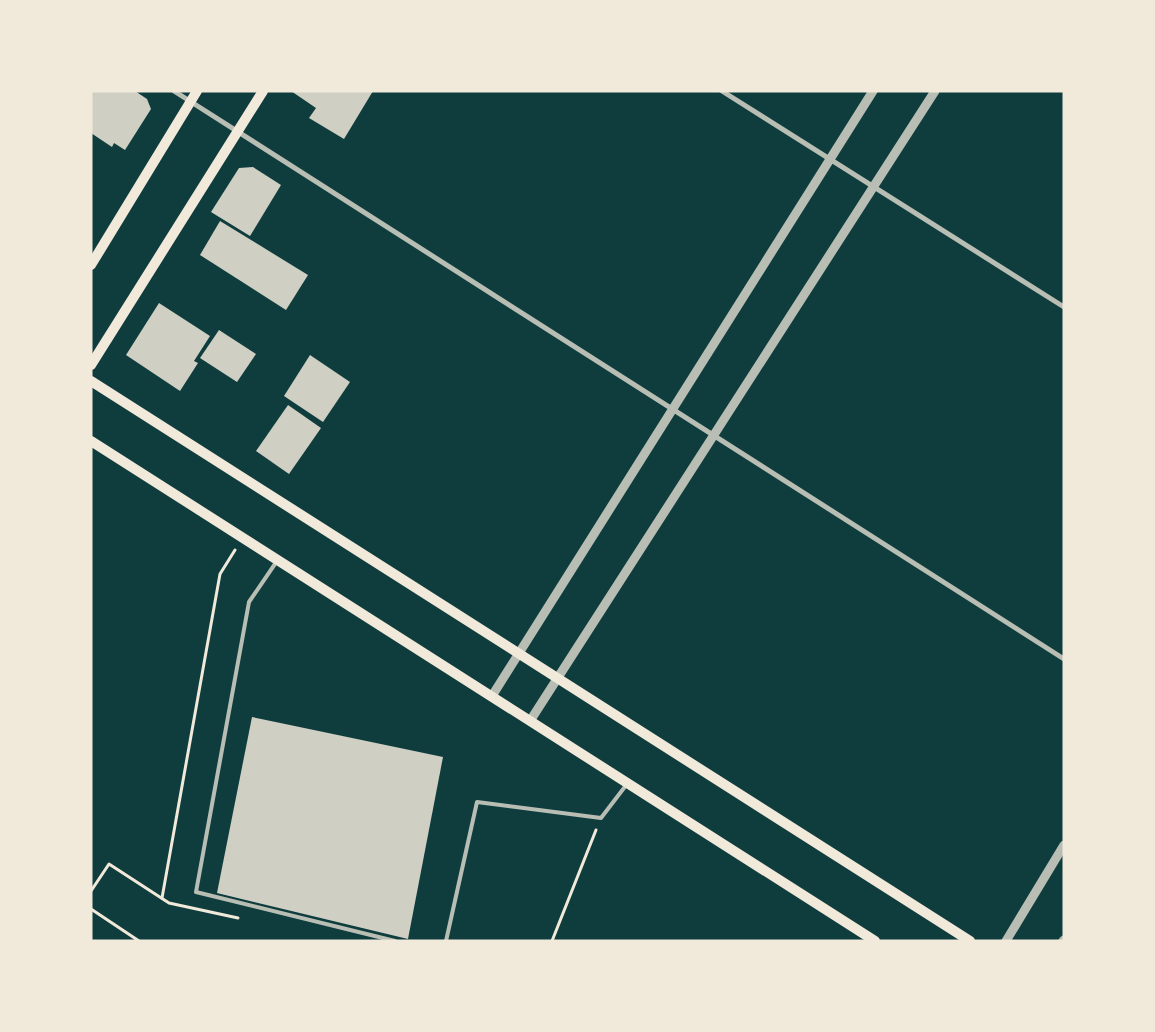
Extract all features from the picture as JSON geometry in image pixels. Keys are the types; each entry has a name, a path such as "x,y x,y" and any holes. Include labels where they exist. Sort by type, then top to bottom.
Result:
{"main road":[{"path":"91,265 197,91"},
{"path":"91,365 262,91"},
{"path":"91,382 970,941"},
{"path":"91,441 875,941"}],"street":[{"path":"174,91 1064,659"},
{"path":"722,91 1064,307"},
{"path":"492,696 873,91"},
{"path":"530,721 935,91"},
{"path":"1006,941 1064,846"}],"lane":[{"path":"278,560 250,602 196,892 395,941"},
{"path":"446,941 477,802 601,818 628,782"}],"path":[{"path":"162,898 220,574 243,538"},
{"path":"552,941 601,818"},
{"path":"91,909 139,941"}],"building":[{"path":"91,91 135,91 147,99 151,109 125,150 114,143 112,147 91,133"},
{"path":"291,91 373,91 344,139 309,118 316,108"},
{"path":"253,167 281,185 250,236 211,212 239,168"},
{"path":"220,221 308,275 286,310 200,255"},
{"path":"159,303 210,336 194,361 198,363 180,391 126,355"},
{"path":"219,330 256,354 237,382 200,358"},
{"path":"310,355 350,382 323,422 284,396"},
{"path":"288,405 321,428 289,474 256,451"},
{"path":"252,717 443,757 408,939 217,893"}]}
